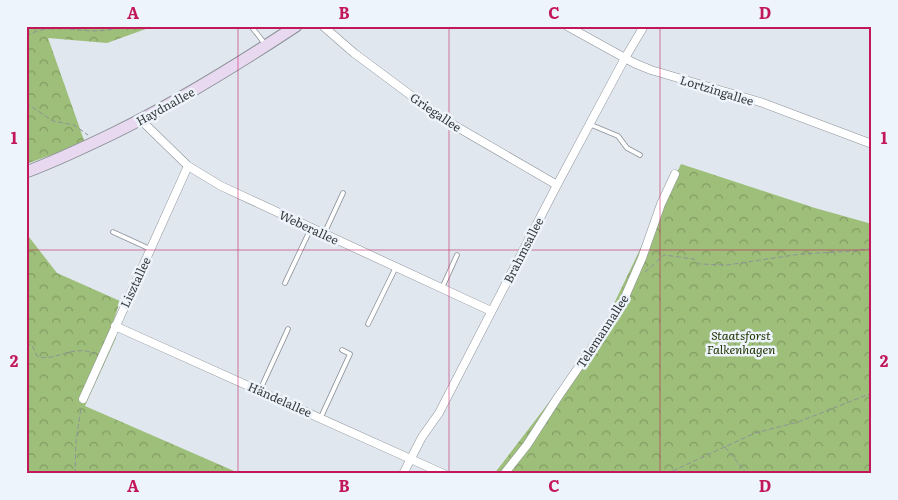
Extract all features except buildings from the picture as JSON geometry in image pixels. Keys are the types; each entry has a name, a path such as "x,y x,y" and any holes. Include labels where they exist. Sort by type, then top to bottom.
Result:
{"street":[{"name":"Haydnallee","path":"26,172 50,163 143,119 266,46 296,26"},
{"name":"Griegallee","path":"323,26 354,53 440,117 557,185"},
{"name":"Lortzingallee","path":"567,26 651,70 763,103 872,144"},
{"name":"Brahmsallee","path":"403,474 422,436 439,413 557,185 644,26"},
{"name":"Weberallee","path":"143,119 156,136 188,166 221,186 492,311"},
{"name":"Lisztallee","path":"83,398 188,166"},
{"name":"Telemannallee","path":"504,474 527,445 558,396 621,306 642,258 661,204 675,174"},
{"name":"Händelallee","path":"115,326 321,417 444,474"}],"lane":[{"path":"251,26 266,46"},
{"path":"590,124 618,136 627,148 640,155"},
{"path":"324,234 343,193"},
{"path":"286,283 311,228"},
{"path":"113,232 150,249"},
{"path":"442,288 457,254"},
{"path":"368,324 396,267"},
{"path":"260,390 288,329"},
{"path":"321,417 350,354 342,350"}],"path":[{"path":"26,36 38,30 61,28 86,32 102,32 122,26"},
{"path":"26,103 53,121 74,124 92,138"},
{"path":"644,272 664,255 694,259 699,264 727,265 801,254 854,252 872,248"},
{"path":"26,342 33,347 37,356 46,359 67,351 88,351 101,357"},
{"path":"666,474 756,433 798,422 872,393"},
{"path":"75,474 76,442 83,398"},
{"path":"724,446 747,474"},
{"path":"864,474 872,471"}],"green space":[{"path":"26,26 154,26 107,43 48,38 85,143 26,164"},
{"name":"Staatsforst Falkenhagen","path":"681,164 815,208 872,224 872,474 494,474 596,341"},
{"path":"26,231 57,273 120,301 111,329 116,338 85,406 241,474 26,474"}]}
